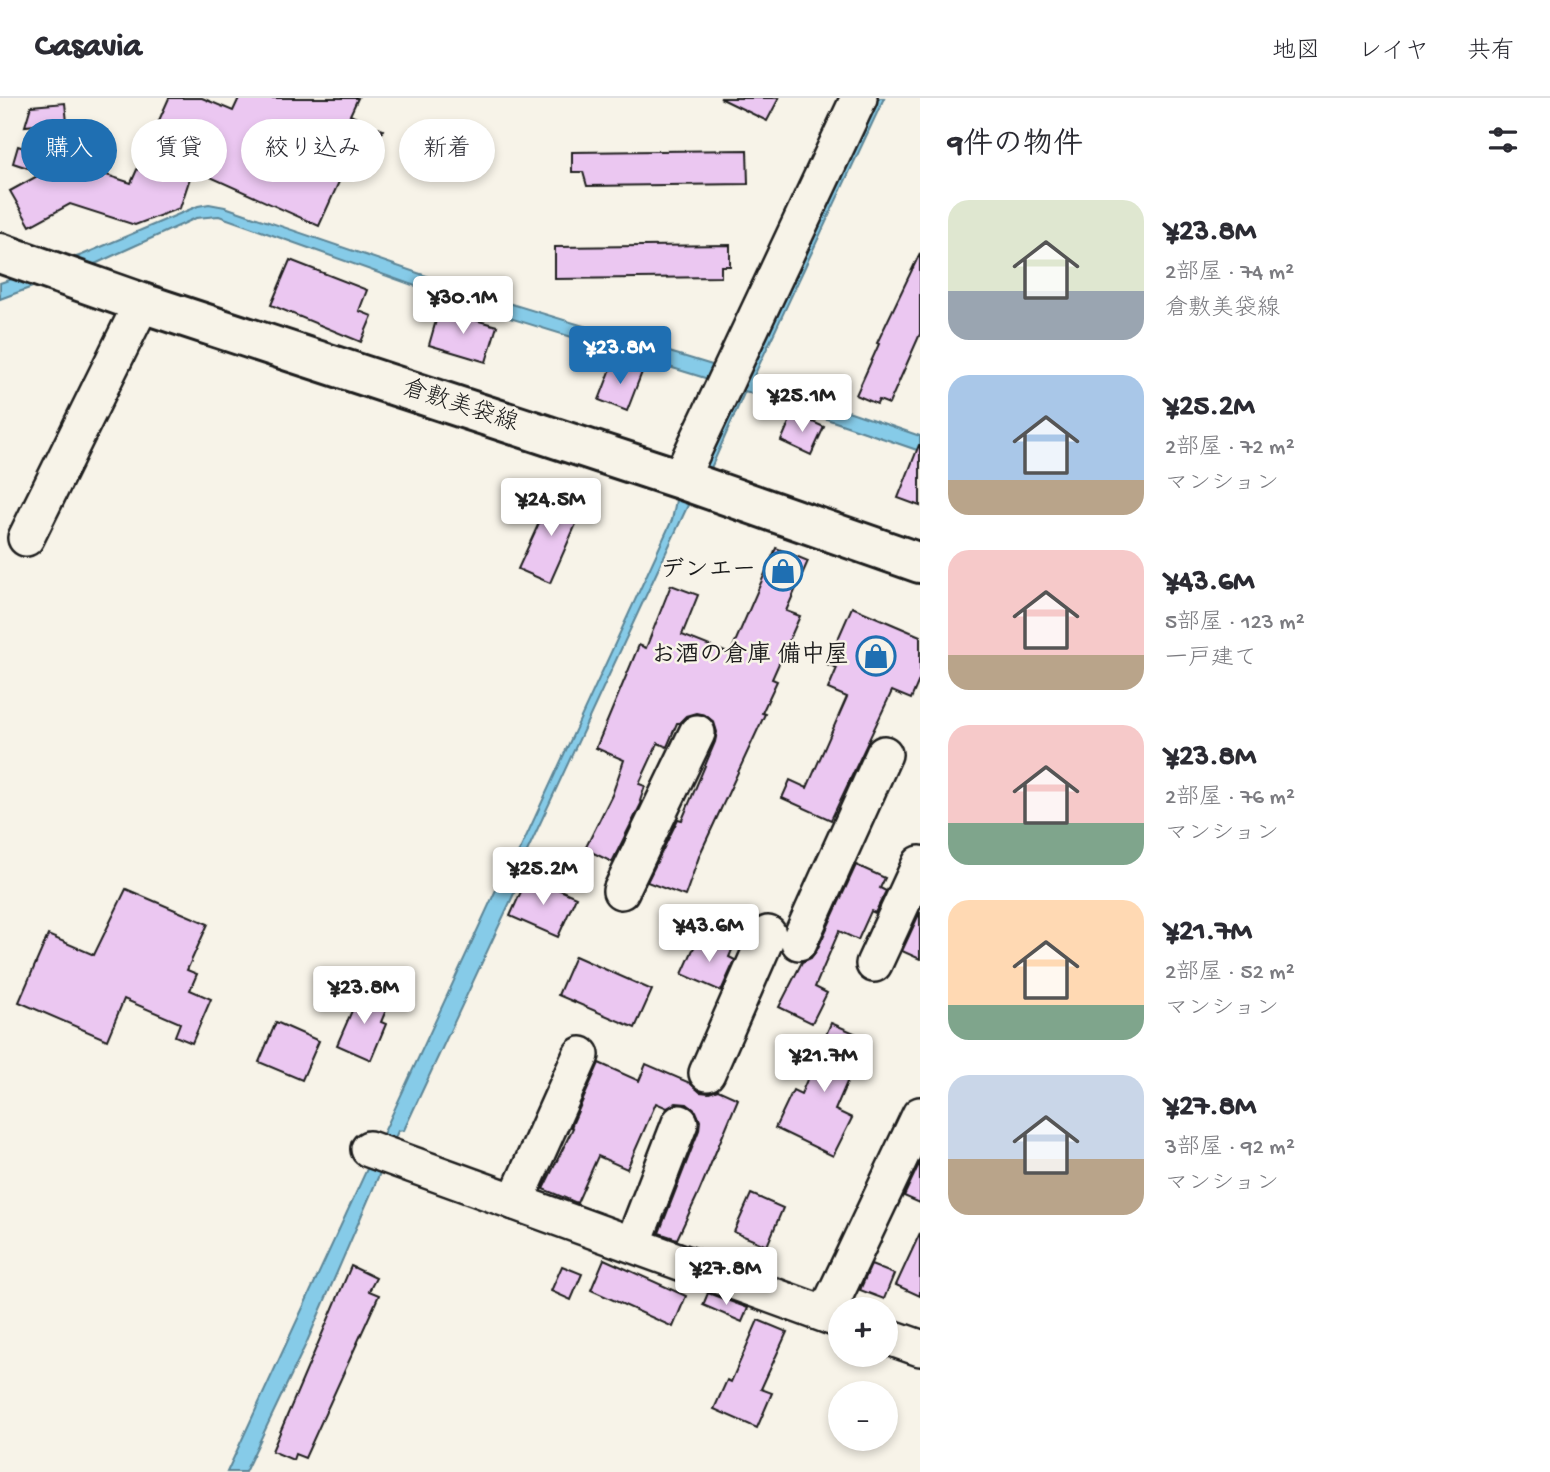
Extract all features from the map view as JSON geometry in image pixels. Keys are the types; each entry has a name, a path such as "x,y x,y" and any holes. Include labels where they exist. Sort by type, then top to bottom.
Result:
{"main road":[{"name":"倉敷美袋線","path":"0,253 142,303 680,479 920,564"}],"street":[{"path":"680,479 859,98"},
{"path":"26,538 142,303"},
{"path":"621,891 697,733"},
{"path":"707,1073 884,754"},
{"path":"874,964 920,864"},
{"path":"515,1202 581,1055"},
{"path":"842,1297 920,1115"},
{"path":"632,1244 680,1123"},
{"path":"369,1149 828,1315"},
{"path":"898,1341 920,1349"}],"water":[{"path":"868,98 884,98 753,378 920,436 920,451 745,391 711,468 688,505 524,858 524,872 404,1130 398,1131 306,1344 245,1472 227,1472 506,868 519,852 672,520 676,500 697,462 718,382 477,308 219,216 196,218 97,263 0,299 0,283 82,255 198,206 209,204 225,207 482,295 722,368"}],"building":[{"path":"169,98 202,98 233,111 239,98 358,98 350,115 359,119 241,119 241,182 339,182 319,226 222,182 227,182 227,119 160,119"},
{"path":"720,98 779,98 767,121"},
{"path":"65,103 67,119 27,119 31,106"},
{"path":"18,146 21,147 21,166 13,163"},
{"path":"747,150 748,184 587,186 583,172 572,172 572,152"},
{"path":"117,178 131,183 189,182 180,208 135,225 70,204 30,226 10,191 26,182 117,182"},
{"path":"730,245 730,266 721,266 721,277 555,279 555,247"},
{"path":"920,253 920,334 889,404 879,400 877,404 856,395 879,344 877,343"},
{"path":"290,260 367,290 359,311 372,316 361,342 271,305"},
{"path":"439,310 497,326 486,362 429,345"},
{"path":"614,361 642,372 627,411 599,400"},
{"path":"793,413 824,427 811,455 781,441"},
{"path":"920,445 920,506 898,498"},
{"path":"553,492 584,506 550,583 518,569"},
{"path":"776,548 808,561 786,611 800,616 772,679 777,681 762,713 765,714 700,854 685,896 647,882 678,819 682,820 715,742 717,732 714,722 705,715 696,713 686,716 677,723 667,747 658,743 639,784 645,786 640,801 642,802 612,862 585,849 612,795 624,760 596,748 639,645 646,648 671,585 698,595 682,635 730,654"},
{"path":"852,607 920,636 920,678 911,699 892,691 831,820 782,798 790,780 807,788 847,697 828,689 837,668 827,664"},
{"path":"856,865 885,878 880,888 886,891 875,913 871,911 858,940 839,931 815,987 827,993 812,1023 779,1007 802,962 811,958 817,950"},
{"path":"528,876 576,897 558,937 510,916"},
{"path":"126,889 208,924 187,970 197,974 190,990 211,999 192,1043 175,1036 180,1023 124,999 107,1040 19,1002 48,935 94,955"},
{"path":"920,912 920,959 902,951"},
{"path":"699,936 732,950 729,957 735,960 721,991 682,974"},
{"path":"575,956 652,990 635,1028 558,995"},
{"path":"361,990 389,1003 381,1022 386,1024 371,1060 337,1045"},
{"path":"276,1022 319,1041 302,1080 259,1062"},
{"path":"831,1023 866,1038 835,1110 852,1118 833,1156 775,1128 793,1090 801,1094"},
{"path":"599,1063 639,1081 646,1064 690,1083 700,1092 718,1090 738,1099 677,1239 659,1233 699,1130 700,1121 696,1111 687,1104 676,1103 667,1108 656,1103 627,1169 598,1156 577,1203 543,1189 573,1128 571,1127"},
{"path":"920,1162 920,1203 904,1196"},
{"path":"751,1194 783,1208 767,1246 734,1232"},
{"path":"920,1233 920,1296 896,1285"},
{"path":"604,1259 686,1296 673,1327 591,1290"},
{"path":"871,1265 894,1274 885,1297 860,1290"},
{"path":"351,1266 376,1278 369,1291 379,1295 305,1458 295,1454 293,1460 272,1451"},
{"path":"562,1266 582,1274 571,1300 551,1291"},
{"path":"708,1293 748,1308 742,1322 703,1305"},
{"path":"758,1320 787,1332 761,1389 772,1393 757,1428 714,1409 727,1380 731,1382"}],"place":[{"name":"デンエー","path":"783,571"},
{"name":"お酒の倉庫 備中屋","path":"876,656"}]}
